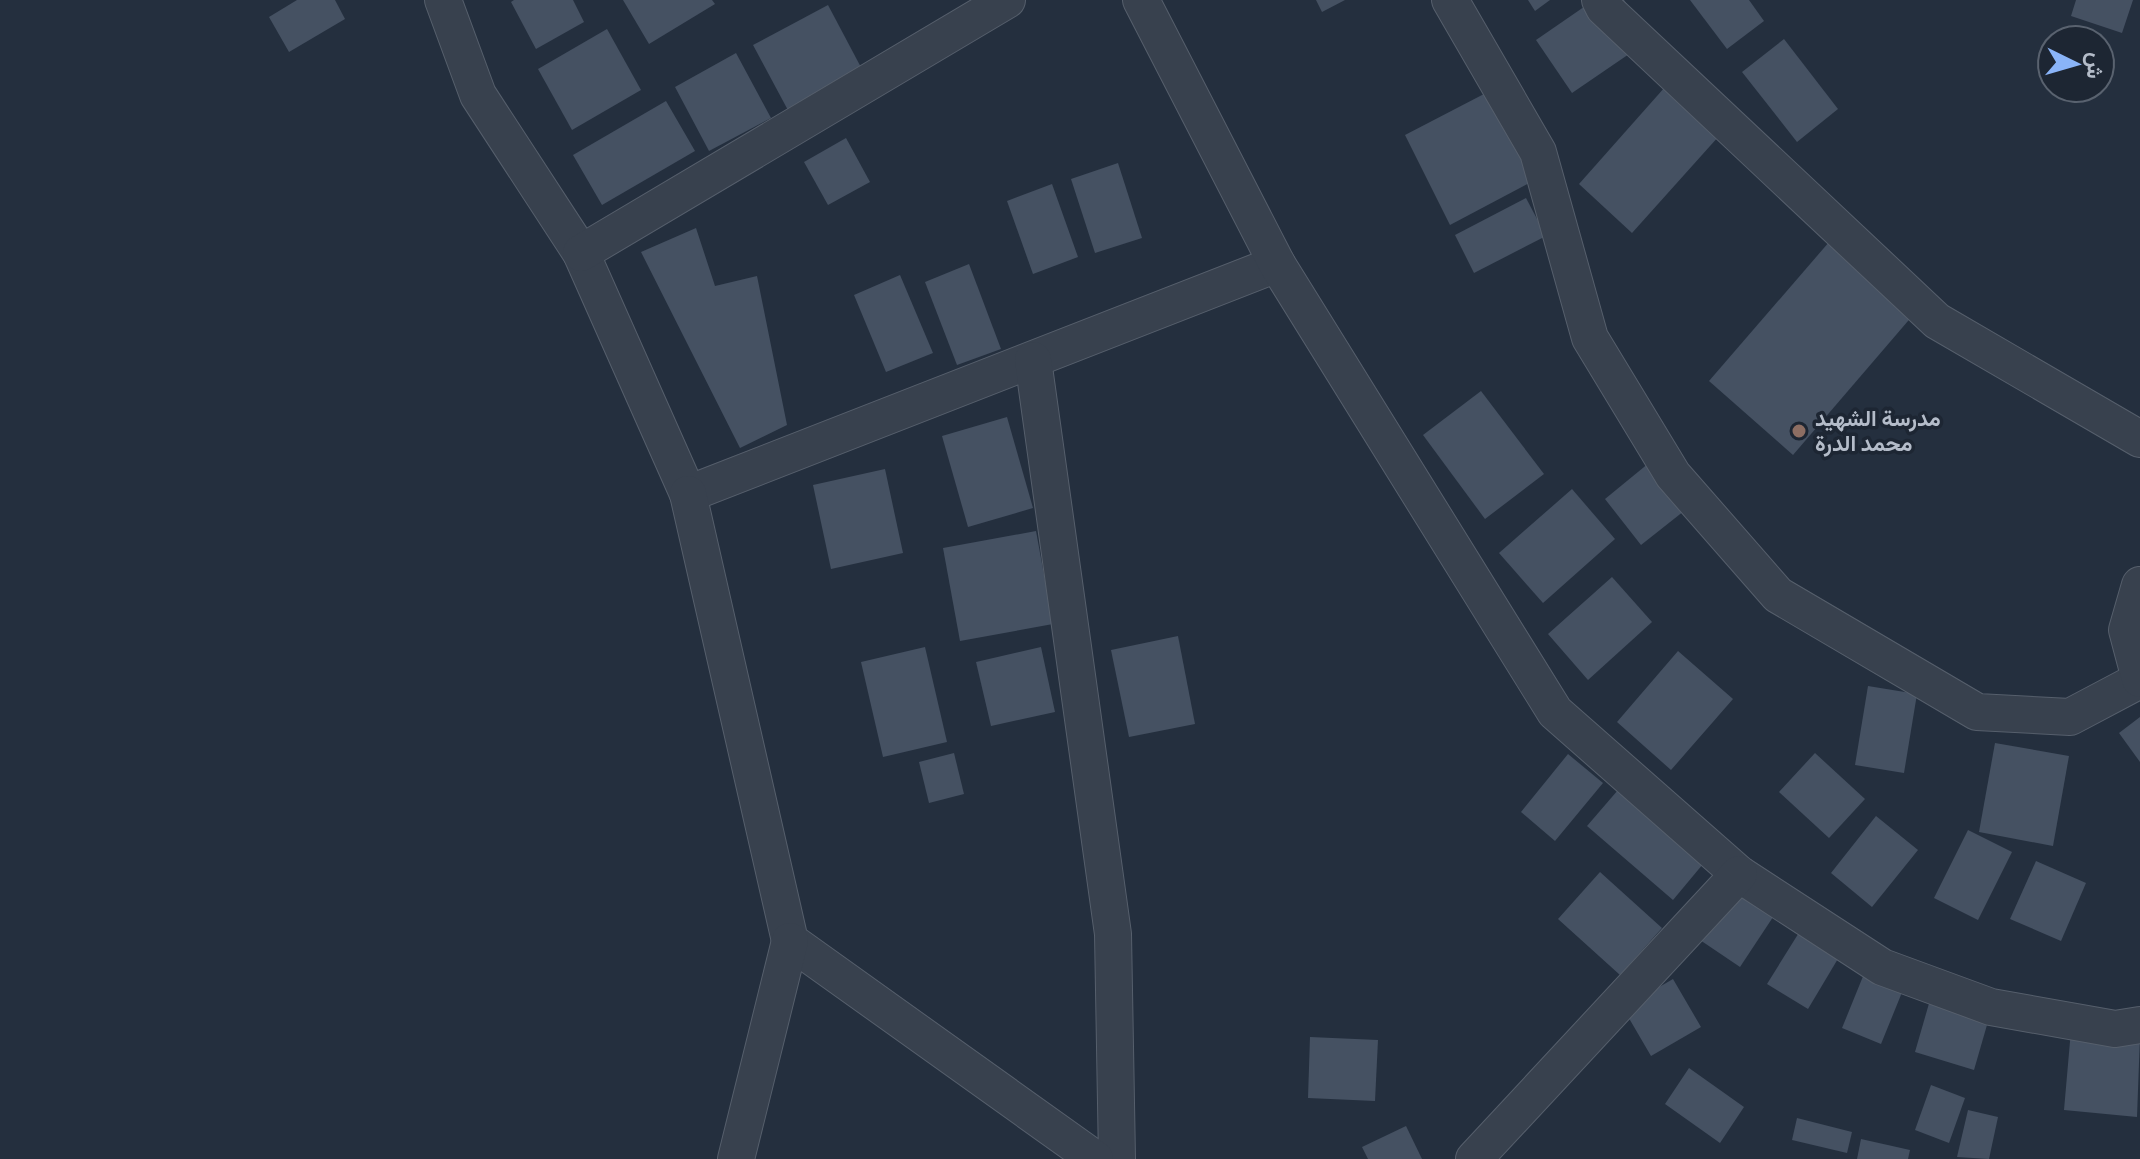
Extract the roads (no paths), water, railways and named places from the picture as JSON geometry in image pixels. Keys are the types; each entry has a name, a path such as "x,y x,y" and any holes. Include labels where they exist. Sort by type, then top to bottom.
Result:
{"street":[{"path":"443,0 478,95 581,253 688,494 790,941 736,1159"},
{"path":"581,253 1007,0"},
{"path":"1141,0 1277,264 1555,712 1739,874 1882,967 1991,1007 2115,1029 2140,1025"},
{"path":"1450,0 1538,152 1590,338 1673,475 1778,595 1977,712 2070,717 2140,679 2127,630 2140,585"},
{"path":"1600,0 1604,8 1937,321 2140,439"},
{"path":"688,494 1277,264"},
{"path":"1033,360 1113,934 1117,1159"},
{"path":"1474,1159 1739,874"},
{"path":"790,941 1095,1159"}],"place":[{"name":"مدرسة الشهيد محمد الدرة","path":"1799,431"}]}
